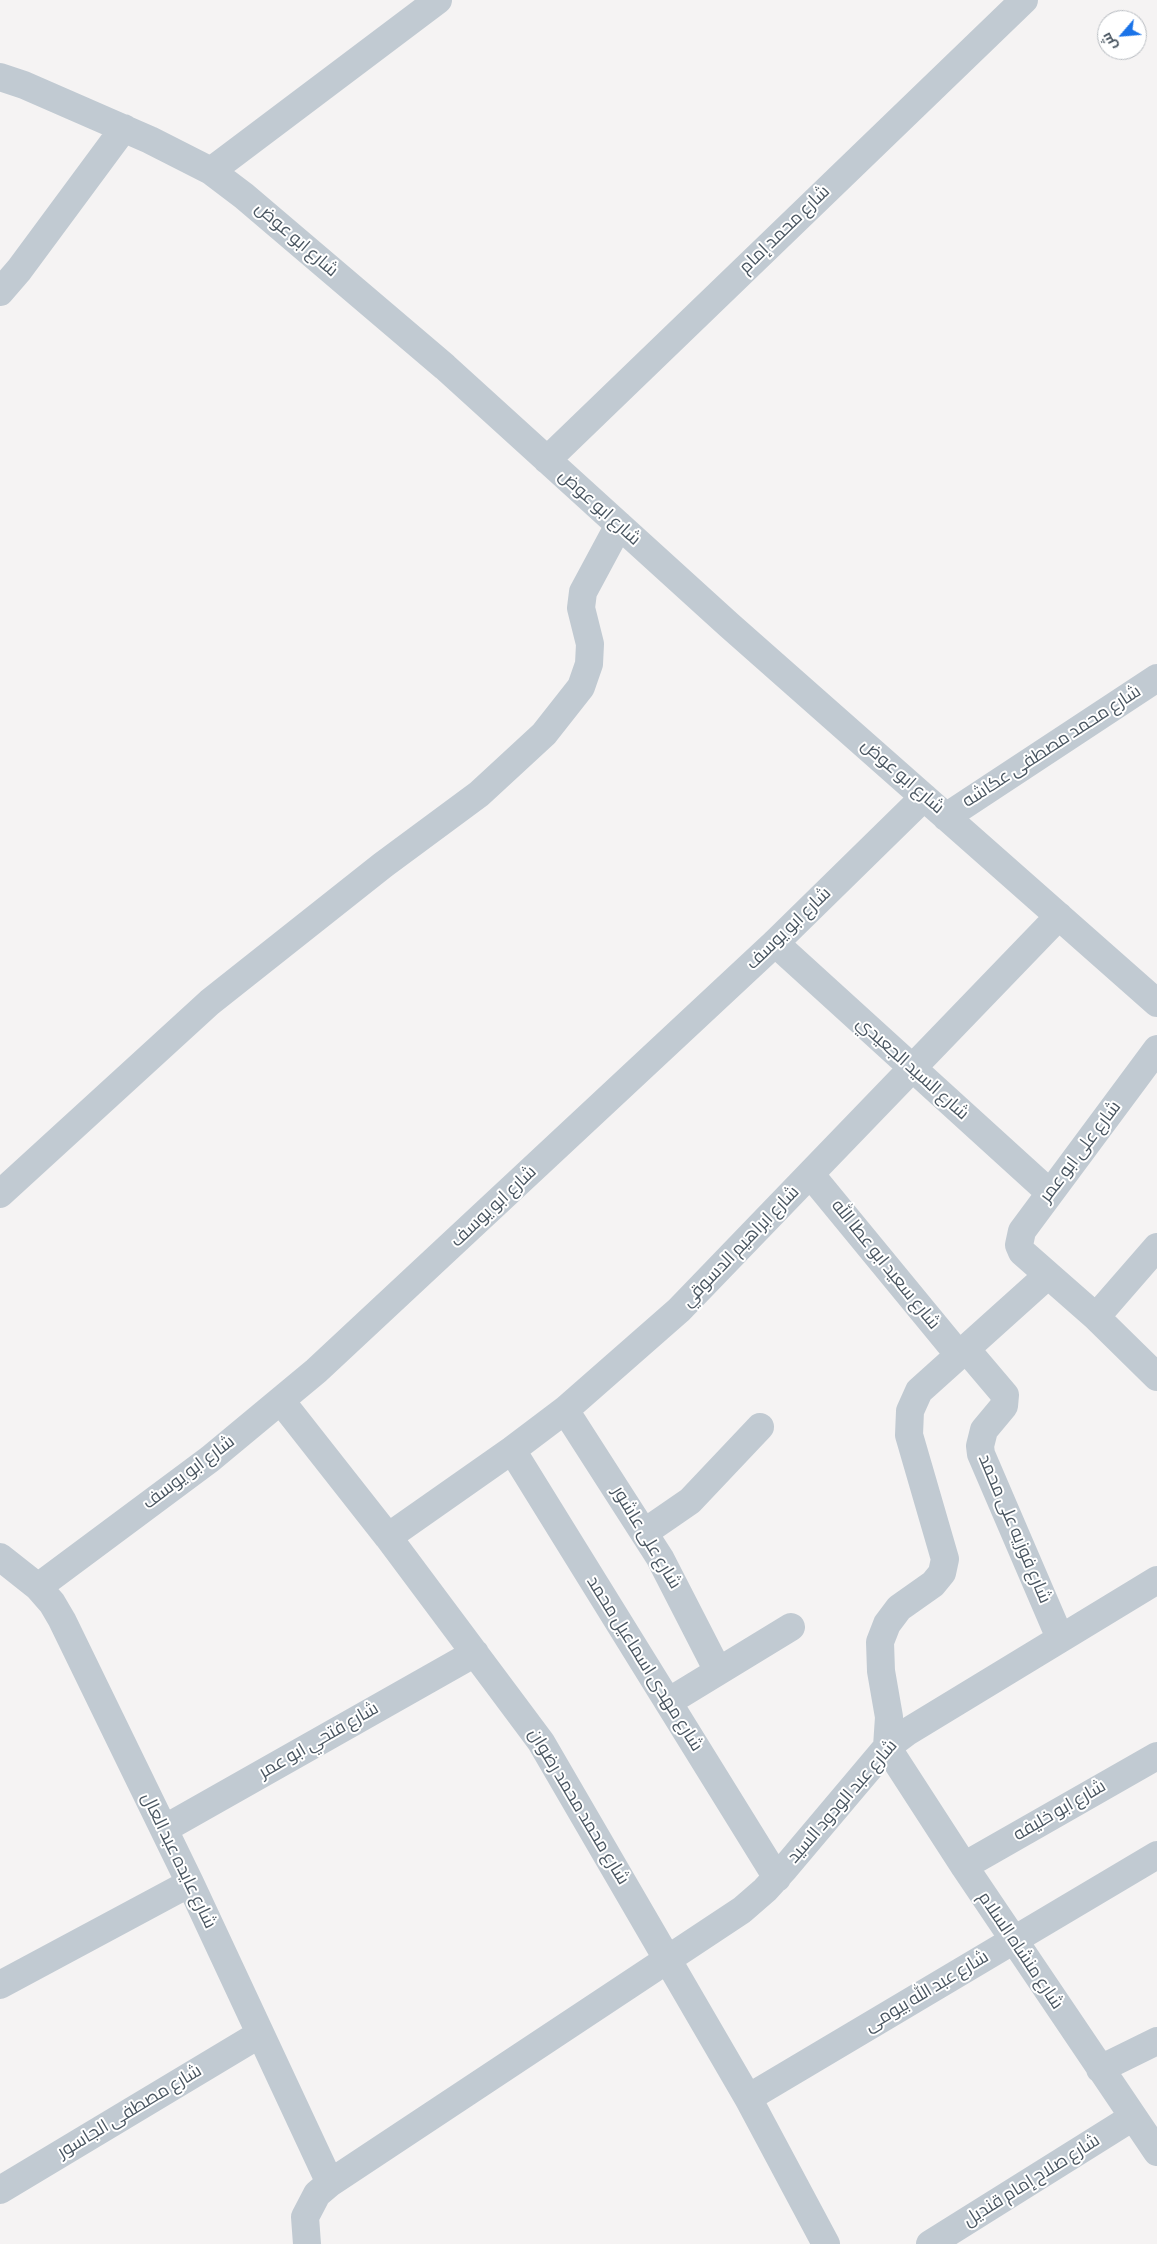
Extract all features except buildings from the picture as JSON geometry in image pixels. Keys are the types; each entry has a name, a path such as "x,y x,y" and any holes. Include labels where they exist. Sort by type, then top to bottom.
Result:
{"street":[{"path":"211,171 438,0"},
{"name":"شارع محمد إمام","path":"546,460 1024,0"},
{"name":"شارع ابو عوض","path":"0,77 24,85 124,128 211,171 244,196 445,367 546,460 924,798 1157,1003"},
{"path":"0,292 20,270 124,128"},
{"path":"0,1194 210,1002 383,865 479,794 544,734 580,687 589,664 590,644 582,608 583,592 619,525"},
{"name":"شارع محمد مصطفى عكاشه","path":"946,817 1157,678"},
{"name":"شارع ابو يوسف","path":"38,1587 210,1459 350,1341 775,944 924,798"},
{"name":"شارع ابراهيم الدسوقي","path":"388,1537 512,1450 565,1410 679,1310 1059,916"},
{"name":"شارع السيد الجعيدي","path":"775,944 1050,1193"},
{"name":"شارع على ابو عمر","path":"1048,1275 1028,1258 1019,1245 1020,1238 1050,1193 1157,1049"},
{"name":"شارع سعيد ابو عطا الله","path":"811,1175 962,1352"},
{"path":"1096,1318 1157,1248"},
{"path":"887,1747 889,1717 881,1671 880,1642 887,1624 899,1608 933,1584 942,1573 945,1560 909,1435 910,1411 919,1391 1048,1275 1157,1377"},
{"name":"شارع فوزيه على محمد","path":"962,1352 1005,1395 1004,1406 984,1430 981,1438 981,1454 1060,1638"},
{"name":"شارع محمد محمد رضوان","path":"281,1401 388,1537 540,1742 748,2098 826,2244"},
{"name":"شارع على عاشور","path":"565,1410 645,1532 678,1591 718,1671"},
{"path":"645,1532 690,1501 760,1427"},
{"name":"شارع مهدى اسماعيل محمد","path":"512,1450 776,1878"},
{"name":"شارع عايده عبد العال","path":"0,1558 38,1587 52,1603 65,1626 190,1883 330,2183"},
{"name":"شارع عبد الودود السيد","path":"307,2244 304,2217 317,2194 330,2183 742,1910 776,1878 887,1747 929,1717 1157,1580"},
{"path":"668,1702 790,1627"},
{"name":"شارع فتحي ابو عمر","path":"164,1829 475,1653"},
{"name":"شارع منشاه السلام","path":"887,1747 964,1866 1157,2152"},
{"name":"شارع ابو خليفه","path":"964,1866 1157,1756"},
{"name":"شارع عبد الله بيومى","path":"748,2098 1014,1940 1155,1860"},
{"path":"0,1985 190,1883"},
{"name":"شارع مصطفى الجاسور","path":"2,2184 260,2034"},
{"path":"1100,2069 1157,2041"},
{"name":"شارع صلاح إمام قنديل","path":"930,2244 1133,2117"}]}
